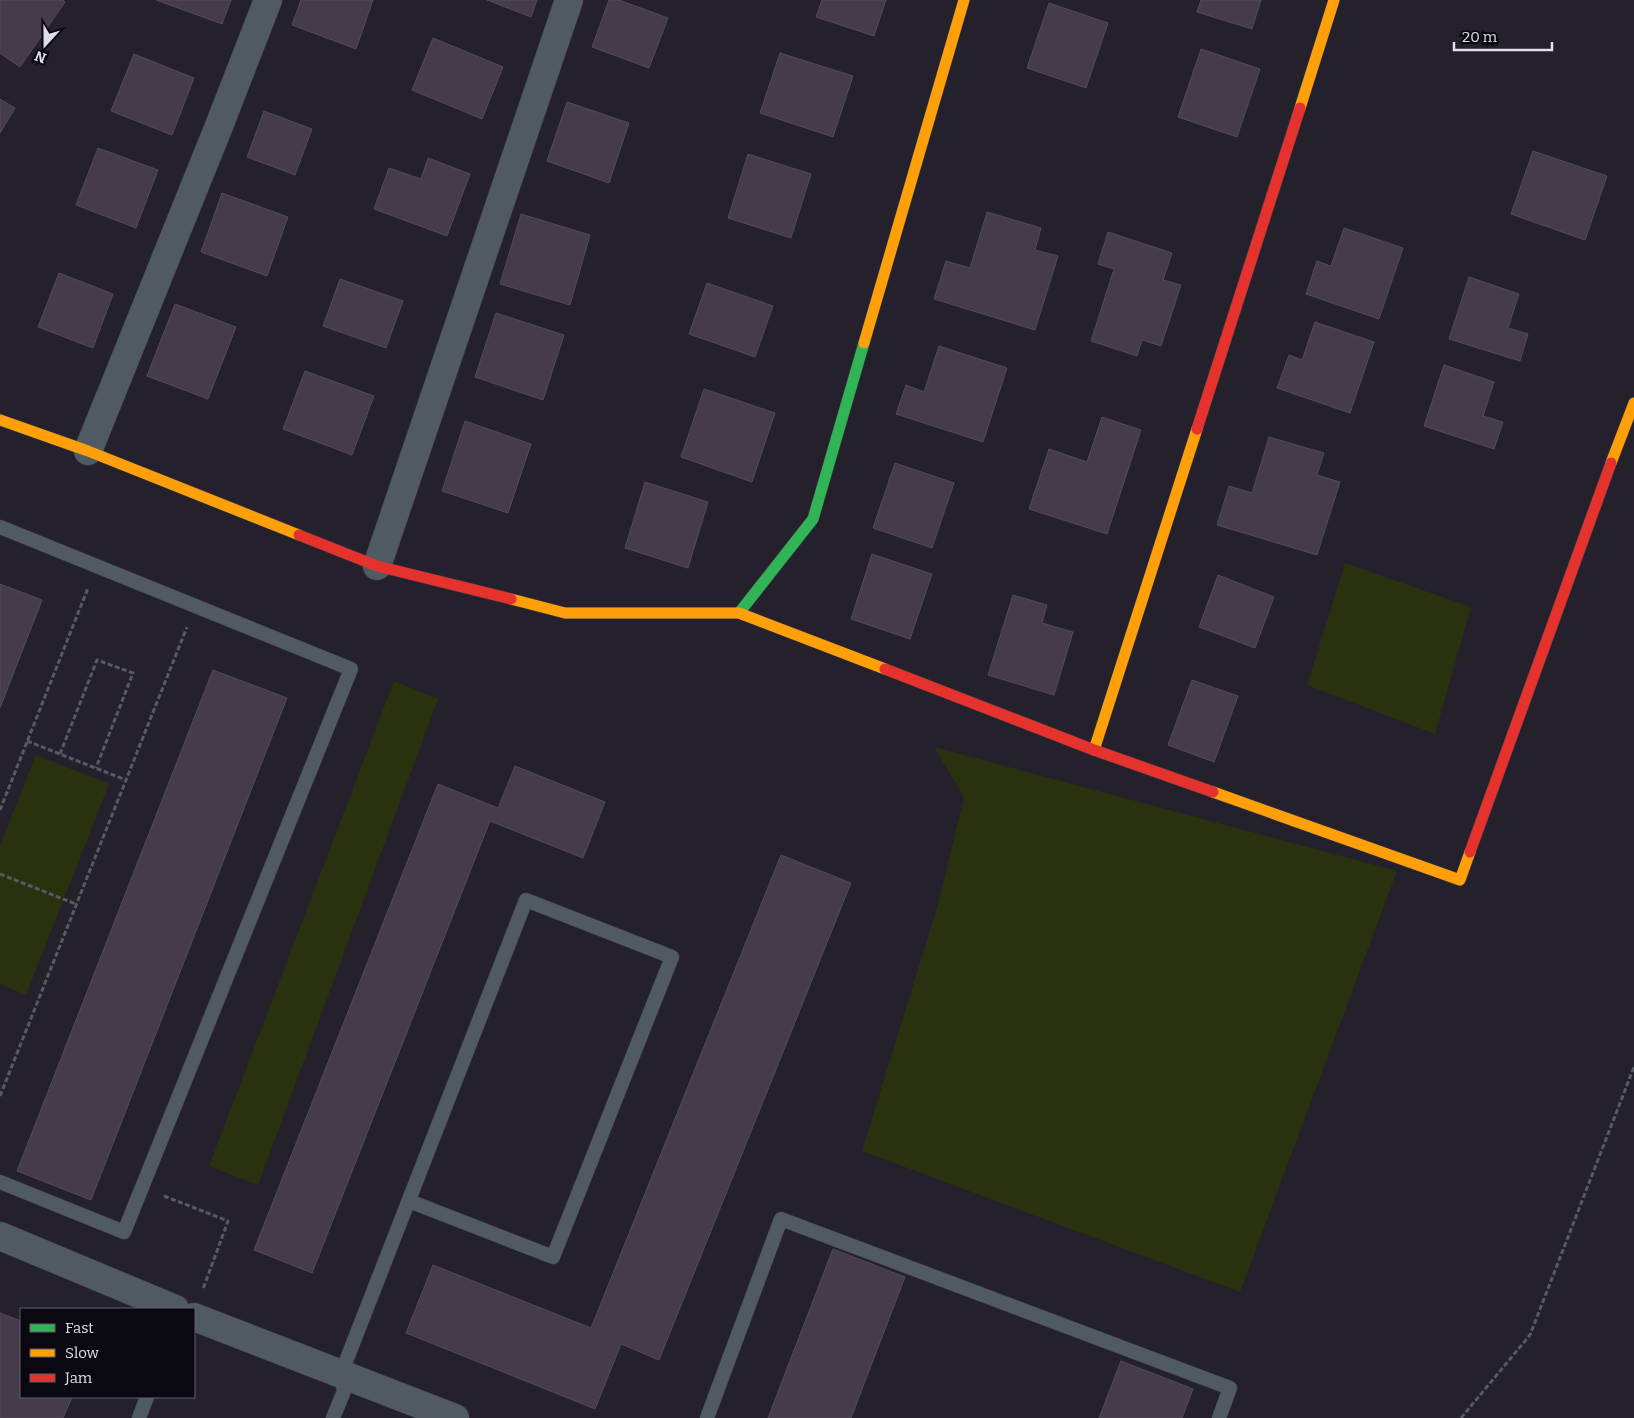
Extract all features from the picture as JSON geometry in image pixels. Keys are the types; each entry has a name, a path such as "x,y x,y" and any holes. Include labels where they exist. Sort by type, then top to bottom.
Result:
{"street":[{"path":"88,451 268,0"},
{"path":"377,566 569,0"},
{"path":"739,613 813,519 964,0"},
{"path":"1094,750 1334,0"},
{"path":"0,420 88,451 377,566 565,613 739,613 1094,750 1460,880 1634,402"},
{"path":"0,1236 173,1308"},
{"path":"195,1317 455,1418"}],"lane":[{"path":"0,528 351,669 124,1232 0,1182"},
{"path":"333,1418 344,1391 341,1374 526,900 672,957 553,1257 409,1201"},
{"path":"707,1418 781,1219 1230,1388 1219,1418"},
{"path":"139,1418 147,1398"}],"path":[{"path":"0,810 97,567"},
{"path":"0,1096 195,606"},
{"path":"60,754 97,660 133,674 96,768"},
{"path":"27,741 126,780"},
{"path":"0,874 76,904"},
{"path":"1461,1418 1530,1335 1634,1066"},
{"path":"142,1188 228,1221 203,1290"}],"green space":[{"path":"1345,563 1471,607 1435,734 1307,685"},
{"path":"394,681 438,699 258,1185 209,1166"},
{"path":"934,747 1397,871 1240,1292 862,1151 938,904 964,797"},
{"path":"36,755 109,784 26,995 0,984 0,845"}],"building":[{"path":"0,0 63,0 65,2 20,67 0,53"},
{"path":"156,0 231,0 222,24"},
{"path":"301,0 373,0 356,49 292,25"},
{"path":"487,0 537,0 531,17"},
{"path":"609,0 619,0 668,18 649,68 592,47"},
{"path":"822,0 886,0 874,36 816,17"},
{"path":"1201,0 1261,0 1252,29 1197,12"},
{"path":"1049,3 1108,23 1086,88 1027,68"},
{"path":"433,38 503,67 482,119 412,90"},
{"path":"1201,49 1260,69 1237,137 1178,117"},
{"path":"780,53 853,76 833,137 760,113"},
{"path":"134,54 194,78 172,135 111,111"},
{"path":"0,99 15,108 0,133"},
{"path":"567,102 629,123 609,183 547,161"},
{"path":"264,111 312,129 295,175 247,157"},
{"path":"98,148 158,170 136,228 76,205"},
{"path":"1533,151 1607,176 1585,240 1511,214"},
{"path":"748,154 811,174 791,238 728,218"},
{"path":"428,158 470,174 447,236 374,209 389,168 421,179"},
{"path":"222,193 288,217 267,276 201,252"},
{"path":"987,212 1041,228 1035,250 1058,256 1035,330 934,299 946,261 970,268"},
{"path":"521,214 590,235 570,305 500,284"},
{"path":"1344,228 1403,248 1379,319 1306,294 1317,261 1331,266"},
{"path":"1108,232 1172,253 1163,280 1181,285 1161,346 1142,340 1137,356 1091,341 1114,269 1098,264"},
{"path":"59,273 113,294 93,348 38,327"},
{"path":"1469,277 1519,294 1508,328 1528,334 1520,361 1449,339"},
{"path":"340,279 403,301 386,348 323,326"},
{"path":"707,283 773,306 755,357 689,334"},
{"path":"175,304 236,327 208,399 147,376"},
{"path":"496,313 564,335 543,400 475,377"},
{"path":"1315,322 1374,342 1350,413 1277,388 1289,355 1302,360"},
{"path":"939,346 1007,368 983,442 896,414 906,385 924,392"},
{"path":"1444,365 1494,382 1483,416 1503,422 1494,449 1424,426"},
{"path":"305,371 374,396 352,455 283,429"},
{"path":"704,389 775,413 752,482 681,457"},
{"path":"1102,417 1141,430 1107,534 1029,509 1049,449 1087,462"},
{"path":"465,421 531,444 508,513 442,491"},
{"path":"1269,437 1324,453 1317,475 1340,482 1317,555 1217,525 1229,486 1252,493"},
{"path":"895,463 954,483 932,548 873,528"},
{"path":"645,482 708,502 688,568 625,548"},
{"path":"872,554 932,574 910,639 851,619"},
{"path":"1218,575 1274,597 1255,648 1199,627"},
{"path":"0,584 42,600 0,708"},
{"path":"1013,595 1047,605 1042,623 1073,632 1054,695 988,675"},
{"path":"213,670 287,698 91,1200 17,1171"},
{"path":"1192,680 1238,696 1214,762 1168,745"},
{"path":"515,766 605,802 583,858 490,821 312,1273 254,1250 438,784 498,808"},
{"path":"781,855 851,883 659,1360 621,1344 595,1409 406,1333 433,1265 591,1328"},
{"path":"833,1249 905,1277 851,1418 768,1418"},
{"path":"0,1313 20,1321 20,1398 72,1398 63,1418 0,1418"},
{"path":"1121,1361 1193,1389 1182,1418 1099,1418"}],"traffic: fast":[{"path":"739,613 813,519 864,343"}],"traffic: slow":[{"path":"864,343 964,0"},
{"path":"1300,108 1334,0"},
{"path":"1611,463 1634,403"},
{"path":"0,420 88,451 299,535"},
{"path":"1094,750 1197,429"},
{"path":"511,599 565,613 739,613 885,669"},
{"path":"1213,792 1460,880 1470,852"}],"traffic: jam":[{"path":"1197,429 1300,108"},
{"path":"1470,852 1611,463"},
{"path":"299,535 377,566 511,599"},
{"path":"885,669 1094,750 1213,792"}]}
